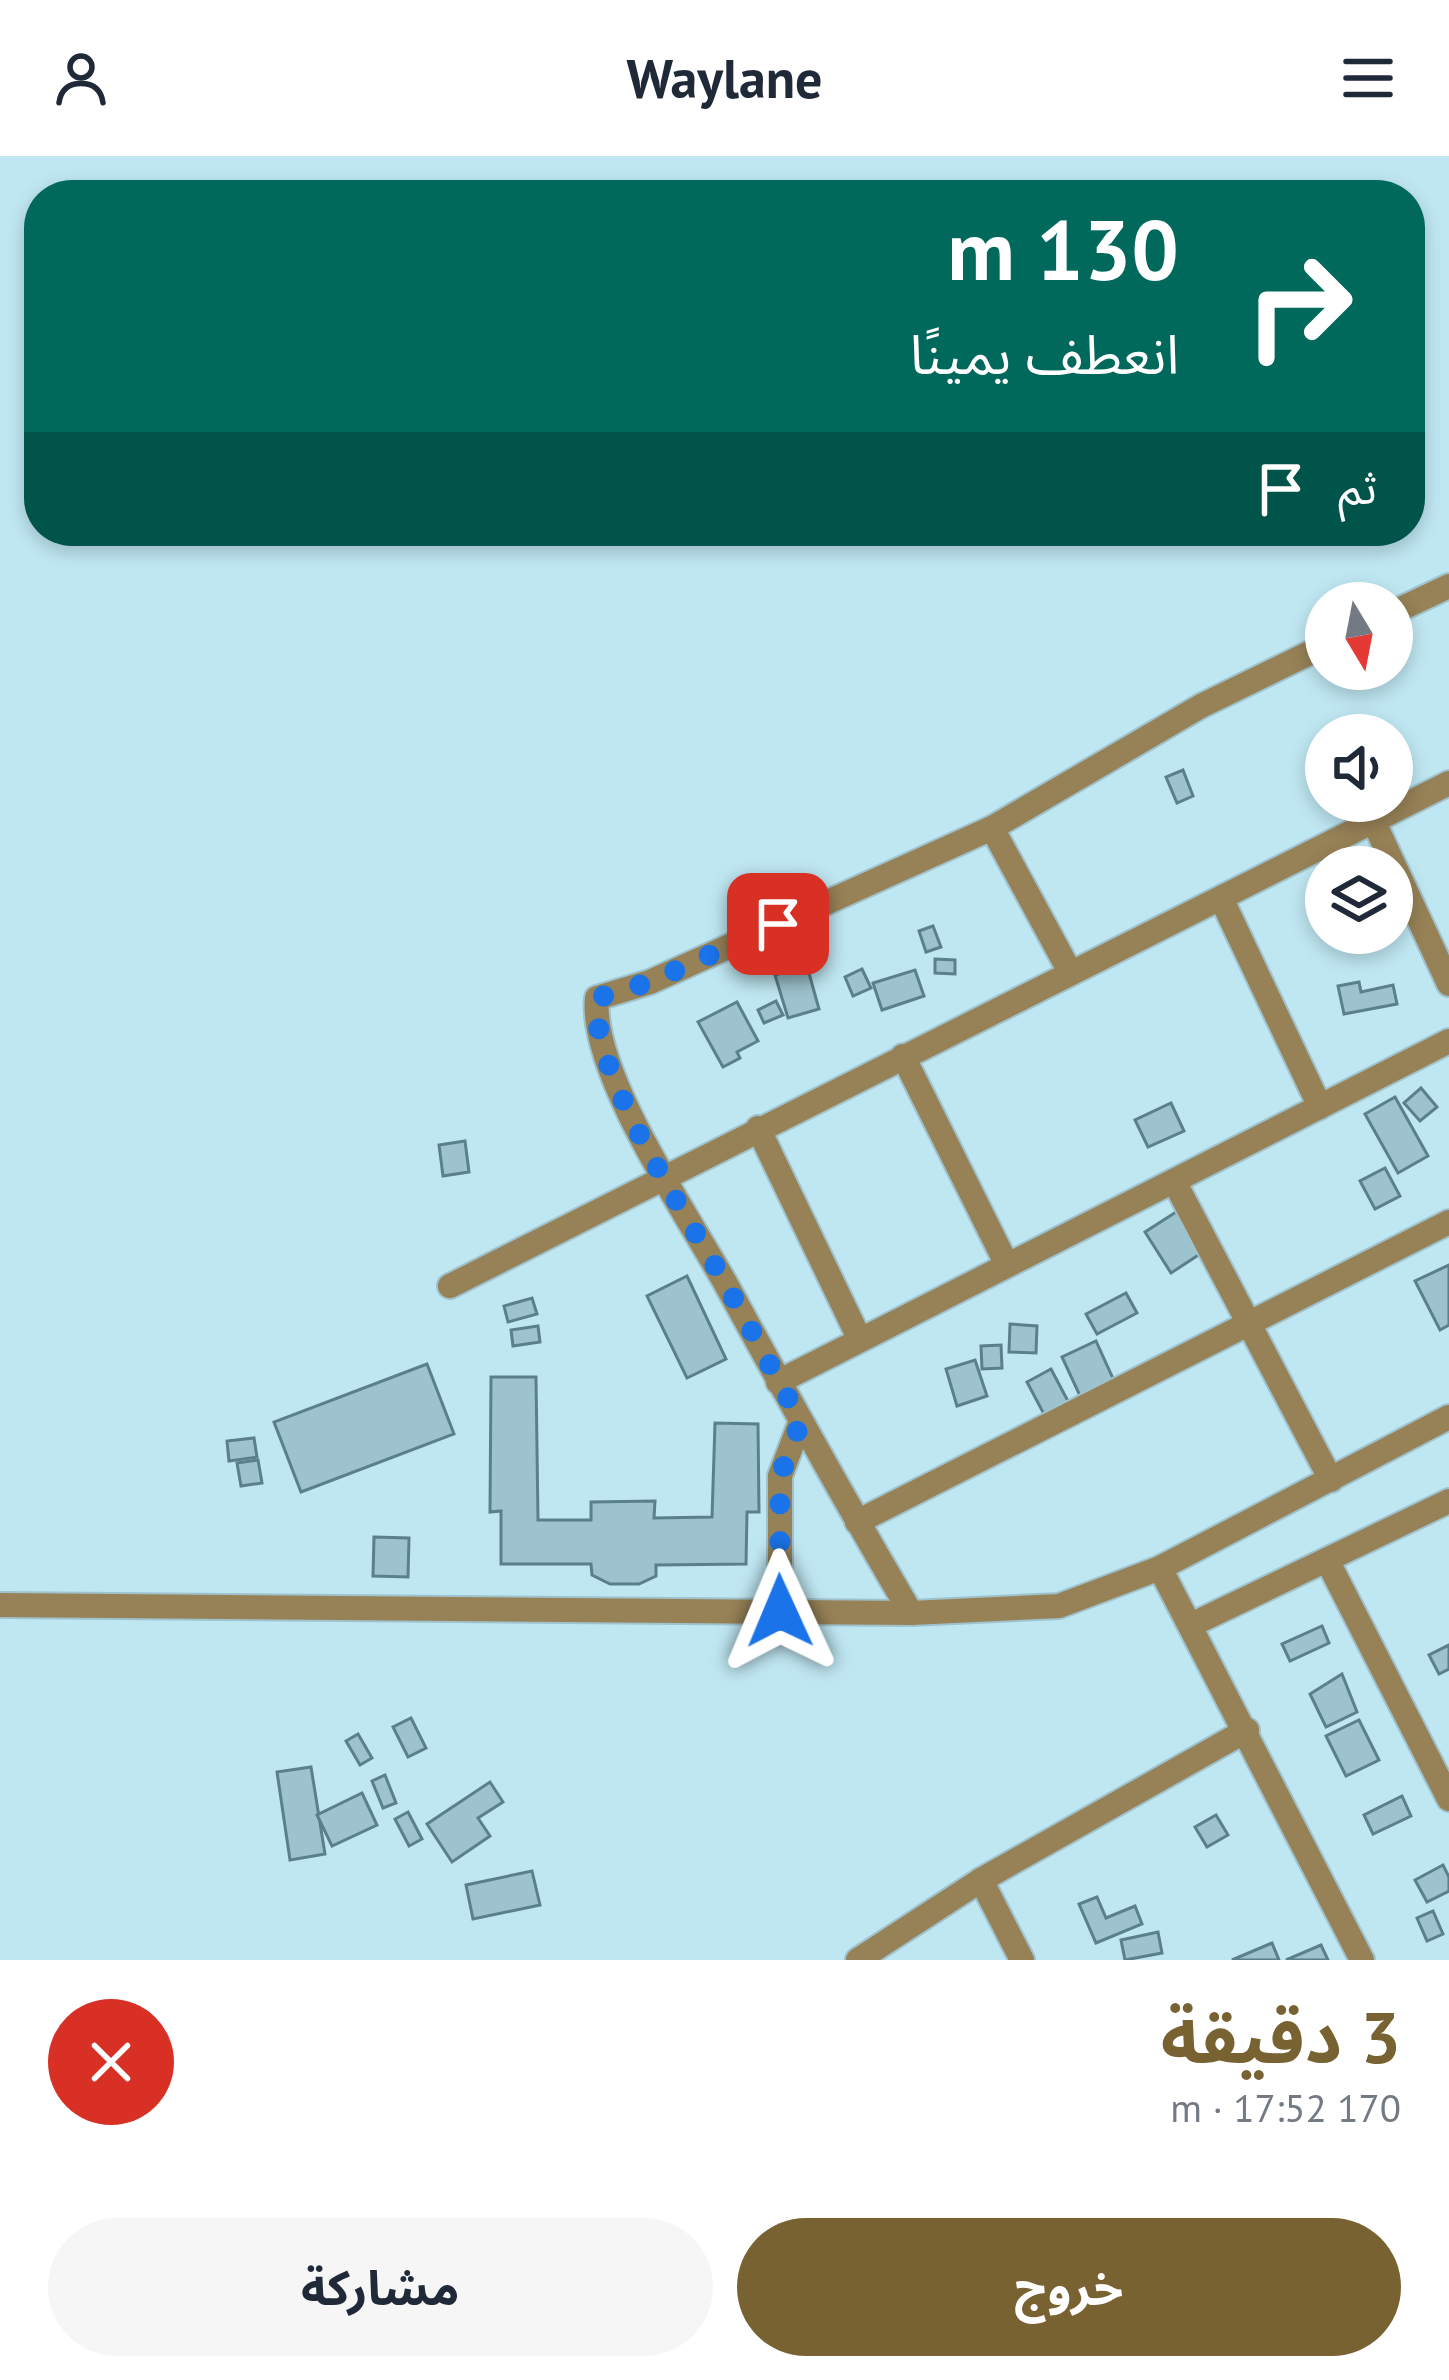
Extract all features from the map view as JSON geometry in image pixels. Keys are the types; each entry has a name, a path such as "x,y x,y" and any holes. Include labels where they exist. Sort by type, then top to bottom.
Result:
{"street":[{"path":"1413,603 1449,586"},
{"path":"911,1613 662,1176 603,1050 595,1015 597,998 650,982 992,828 1201,706 1305,655"},
{"path":"1413,800 1449,782"},
{"path":"451,1286 1369,822"},
{"path":"1374,822 1449,984"},
{"path":"992,828 1070,972"},
{"path":"1221,898 1320,1107"},
{"path":"778,1382 1449,1041"},
{"path":"903,1056 1007,1265"},
{"path":"758,1128 860,1340"},
{"path":"1174,1181 1330,1480"},
{"path":"857,1522 1449,1222"},
{"path":"0,1605 911,1613 1059,1606 1160,1568 1449,1417"},
{"path":"780,1611 780,1476 801,1421"},
{"path":"1191,1625 1448,1503"},
{"path":"1328,1561 1449,1799"},
{"path":"1160,1568 1362,1960"},
{"path":"858,1960 981,1880 1247,1730"},
{"path":"981,1880 1022,1960"}],"building":[{"path":"1183,770 1193,796 1177,803 1166,777"},
{"path":"933,926 941,947 926,952 919,931"},
{"path":"935,959 955,960 955,974 935,973"},
{"path":"807,966 819,1009 788,1018 775,975"},
{"path":"862,969 871,988 853,996 845,977"},
{"path":"915,970 924,996 882,1010 873,983"},
{"path":"1359,982 1361,992 1393,985 1397,1004 1344,1014 1338,986"},
{"path":"776,1001 783,1015 764,1023 758,1010"},
{"path":"737,1002 758,1041 737,1052 740,1058 723,1067 698,1022"},
{"path":"1421,1088 1437,1107 1420,1121 1404,1103"},
{"path":"1395,1097 1428,1156 1398,1173 1365,1114"},
{"path":"1171,1103 1184,1131 1148,1147 1135,1120"},
{"path":"465,1141 469,1172 443,1176 439,1145"},
{"path":"1385,1168 1400,1196 1375,1209 1360,1181"},
{"path":"1176,1212 1203,1252 1171,1273 1145,1232"},
{"path":"1449,1265 1449,1325 1440,1330 1415,1281"},
{"path":"687,1276 726,1359 687,1378 647,1296"},
{"path":"1126,1293 1137,1313 1097,1334 1086,1314"},
{"path":"532,1298 537,1314 508,1322 504,1306"},
{"path":"1010,1324 1037,1326 1036,1353 1009,1352"},
{"path":"538,1326 540,1342 513,1346 511,1330"},
{"path":"1096,1341 1115,1383 1081,1398 1062,1357"},
{"path":"1001,1345 1002,1368 982,1369 981,1346"},
{"path":"975,1360 987,1396 957,1406 946,1369"},
{"path":"427,1364 454,1434 301,1492 274,1422"},
{"path":"1051,1369 1070,1405 1046,1418 1027,1382"},
{"path":"491,1377 536,1377 538,1520 591,1520 591,1502 655,1501 654,1518 712,1517 715,1423 758,1424 759,1512 747,1512 746,1564 656,1565 656,1576 639,1584 610,1584 592,1575 591,1564 501,1564 501,1511 490,1512"},
{"path":"254,1438 257,1457 229,1461 227,1441"},
{"path":"258,1460 262,1483 241,1486 237,1463"},
{"path":"374,1537 409,1538 408,1577 373,1576"},
{"path":"1322,1626 1329,1643 1290,1661 1282,1644"},
{"path":"1449,1645 1449,1669 1439,1674 1429,1655"},
{"path":"1342,1674 1357,1712 1326,1727 1310,1694"},
{"path":"411,1718 426,1748 408,1757 393,1727"},
{"path":"1359,1720 1379,1760 1346,1776 1326,1736"},
{"path":"358,1734 372,1758 360,1765 346,1741"},
{"path":"311,1767 325,1854 290,1860 277,1772"},
{"path":"385,1775 396,1803 383,1808 372,1781"},
{"path":"490,1782 503,1802 478,1818 490,1836 452,1862 427,1824"},
{"path":"362,1793 377,1825 332,1846 317,1815"},
{"path":"1402,1796 1411,1816 1373,1834 1364,1815"},
{"path":"408,1812 422,1839 409,1846 395,1819"},
{"path":"1216,1815 1228,1835 1207,1847 1195,1827"},
{"path":"1443,1865 1449,1891 1427,1902 1415,1880"},
{"path":"532,1871 540,1905 473,1919 466,1885"},
{"path":"1097,1897 1106,1918 1135,1906 1142,1924 1096,1943 1079,1904"},
{"path":"1433,1911 1443,1934 1427,1941 1417,1918"},
{"path":"1158,1932 1162,1953 1125,1960 1121,1940"},
{"path":"1272,1943 1279,1960 1232,1960"},
{"path":"1321,1945 1328,1960 1286,1960"}],"route":[{"path":"778,924 650,982 597,998 595,1015 603,1050 653,1160 801,1421 780,1476 780,1611"}]}
